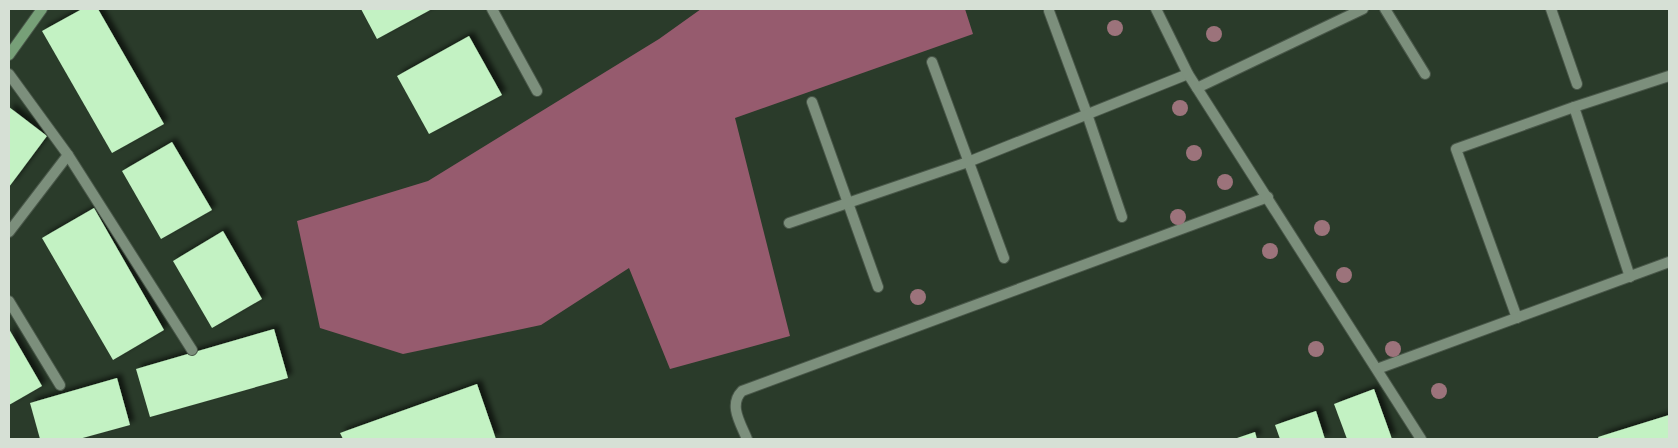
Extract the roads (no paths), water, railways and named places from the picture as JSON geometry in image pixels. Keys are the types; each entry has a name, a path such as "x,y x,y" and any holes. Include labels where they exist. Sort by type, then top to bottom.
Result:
{"street":[{"path":"9,55 42,9"},
{"path":"492,9 537,91"},
{"path":"1156,9 1188,74 1421,439"},
{"path":"1197,88 1362,9"},
{"path":"1385,9 1425,74"},
{"path":"1551,9 1576,84"},
{"path":"1049,11 1122,217"},
{"path":"932,62 1004,258"},
{"path":"9,74 68,155 192,350"},
{"path":"789,223 968,162 1188,74"},
{"path":"1517,318 1456,149 1669,76"},
{"path":"812,102 878,287"},
{"path":"1574,107 1630,277"},
{"path":"9,232 68,155"},
{"path":"747,439 735,410 737,396 742,391 1268,198"},
{"path":"1377,369 1669,262"},
{"path":"9,301 60,385"}]}
